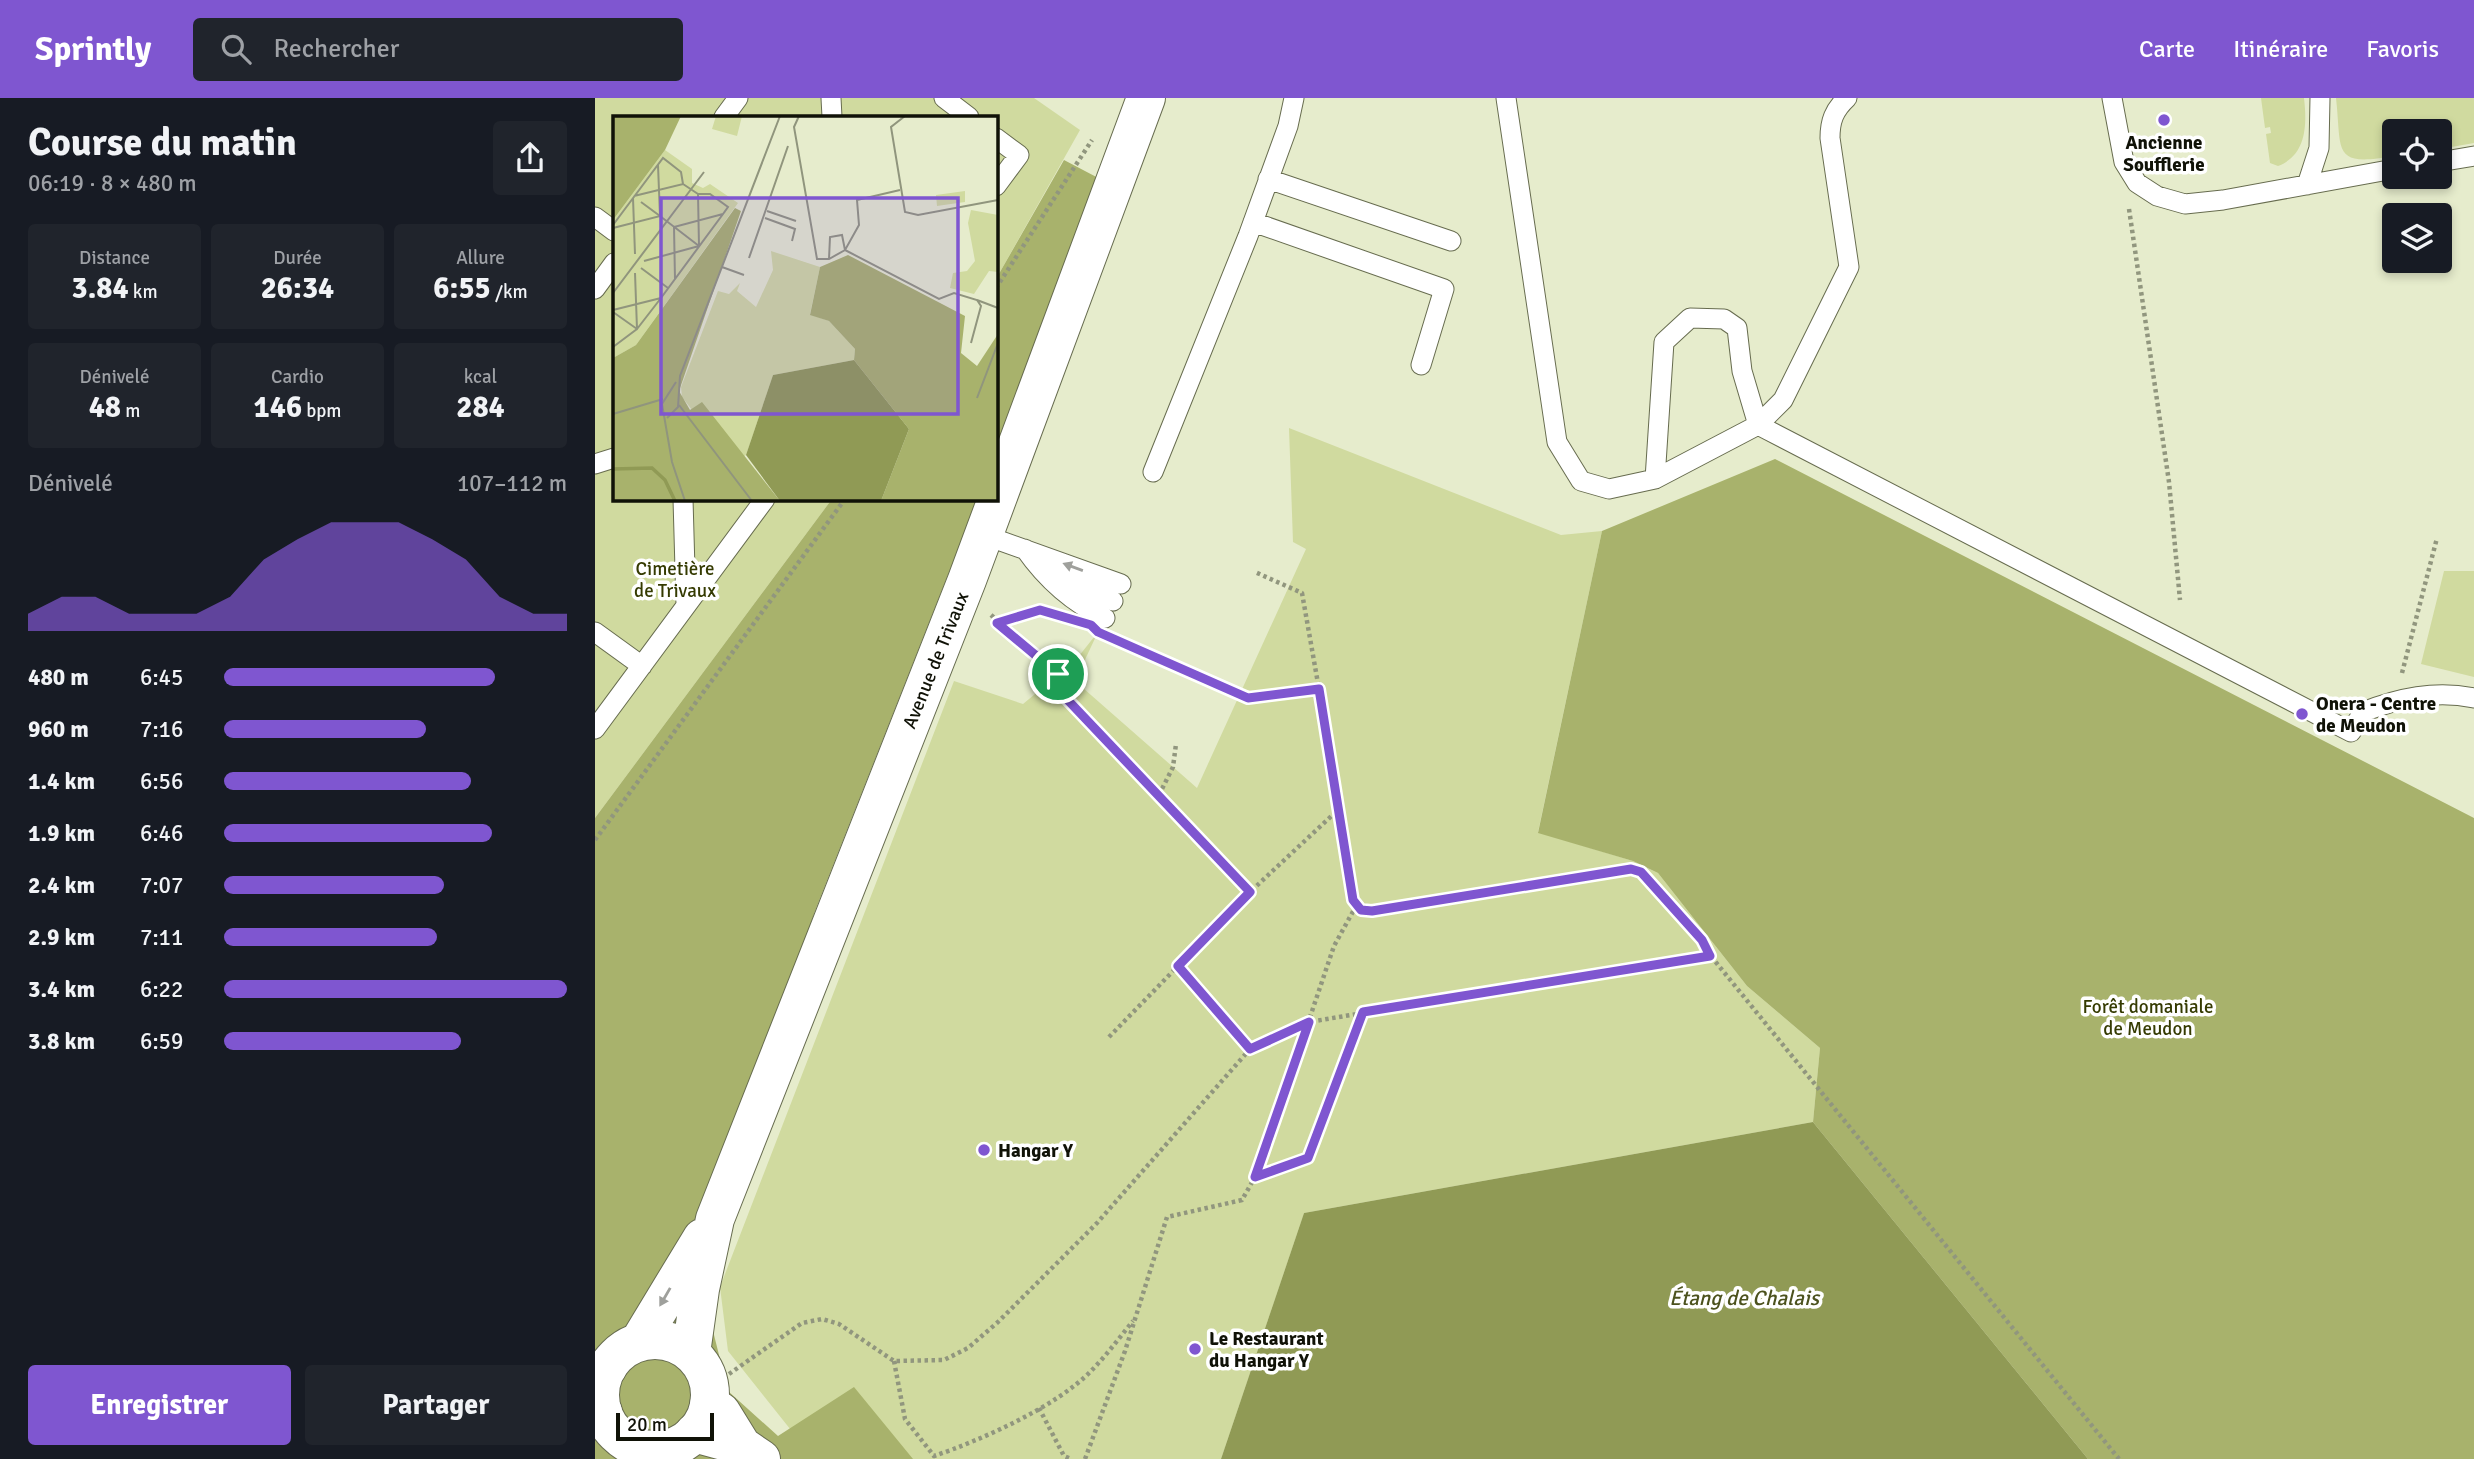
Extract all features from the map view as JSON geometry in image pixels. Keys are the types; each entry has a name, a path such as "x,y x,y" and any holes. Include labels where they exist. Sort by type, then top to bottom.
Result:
{"main road":[{"name":"Avenue de Trivaux","path":"997,498 1142,112"},
{"name":"Avenue de Trivaux","path":"688,1412 700,1289 715,1219 996,500"},
{"name":"Avenue de Trivaux","path":"639,1342 715,1219"},
{"path":"688,1412 667,1342 639,1342 627,1348 601,1371 600,1396 612,1430 636,1446 688,1412 721,1412 751,1452"}],"lane":[{"path":"724,116 738,98"},
{"path":"831,98 832,116"},
{"path":"944,98 968,116"},
{"path":"1153,472 1253,222 1288,126 1294,98"},
{"path":"1506,98 1557,442 1581,481 1609,489 1655,479 1758,425 1783,400 1849,267 1830,138 1830,122 1837,107 1847,98"},
{"path":"2112,98 2124,162 2137,183 2157,196 2185,204 2382,171"},
{"path":"2307,185 2319,149 2320,98"},
{"path":"997,139 1019,155 997,185"},
{"path":"2452,160 2474,156"},
{"path":"1268,179 1451,241"},
{"path":"595,217 613,230"},
{"path":"1253,222 1444,289 1421,365"},
{"path":"595,289 613,264"},
{"path":"1655,479 1664,342 1691,318 1724,319 1737,328 1742,372 1758,425 2351,732 2363,712 2401,699 2446,694 2474,698"},
{"path":"595,464 613,458"},
{"path":"683,500 686,605"},
{"path":"596,726 764,500"},
{"path":"983,535 1025,549 1113,601 1081,606 1041,573 1025,549"},
{"path":"595,632 642,666"}],"path":[{"path":"997,286 1089,140 1142,112"},
{"path":"2137,183 2127,197 2169,482 2180,600"},
{"path":"595,839 844,500"},
{"path":"2401,699 2399,683 2437,538"},
{"path":"1085,1459 1136,1318 1167,1217 1242,1200 1255,1177 1334,946 1356,906 1302,593 1255,572"},
{"path":"1053,613 1040,610 997,623 1058,674 1062,694 1250,892"},
{"path":"1110,637 1248,698 1319,689"},
{"path":"1159,795 1173,767 1176,744"},
{"path":"1109,1037 1250,892 1340,808"},
{"path":"1356,906 1372,911 1631,869 1641,872 1702,940 1710,956 2119,1459"},
{"path":"688,1412 730,1374 802,1323 822,1319 839,1324 894,1361 944,1360 968,1348 998,1322 1097,1223 1250,1049 1309,1022 1710,956"},
{"path":"1178,966 1250,1049"},
{"path":"1255,1177 1308,1158 1363,1012"},
{"path":"894,1361 905,1419 934,1457 963,1446 1039,1408 1089,1373 1136,1318"},
{"path":"1039,1408 1064,1455 1071,1459"}],"green space":[{"name":"Cimetière de Trivaux","path":"595,98 1034,98 1080,130 997,277 997,116 613,116 613,500 831,500 595,818"},
{"path":"2261,98 2304,98 2305,128 2300,147 2288,161 2278,166 2270,163 2266,134 2271,133 2270,127 2265,128"},
{"path":"2336,98 2474,98 2474,143 2452,147 2452,119 2382,119 2382,158 2350,157 2340,143"},
{"path":"1064,160 1104,181 997,451 997,277"},
{"path":"1289,428 1561,535 1602,531 1538,832 1633,861 1658,873 1747,986 1820,1048 1813,1122 1304,1213 1221,1459 814,1459 728,1351 720,1287 954,681 1023,704 1075,661 1098,632 1075,681 1197,788 1306,549 1293,542"},
{"name":"Forêt domaniale de Meudon","path":"1775,459 2474,818 2474,1459 2088,1459 1813,1122 1820,1048 1747,986 1658,873 1633,861 1538,833 1602,531"},
{"path":"831,500 978,500 815,911 770,1046 709,1315 728,1391 778,1436 854,1387 913,1459 595,1459 595,818"},
{"path":"2444,571 2474,571 2474,677 2421,664"}],"water":[{"name":"Étang de Chalais","path":"1813,1122 2088,1459 1221,1459 1304,1213"}],"place":[{"name":"Ancienne Soufflerie","path":"2164,120"},
{"name":"Onera - Centre de Meudon","path":"2302,714"},
{"name":"Hangar Y","path":"984,1150"},
{"name":"Le Restaurant du Hangar Y","path":"1195,1349"}],"route":[{"path":"1040,610 1091,625 1098,632 1248,698 1319,689 1353,900 1361,910 1372,911 1631,869 1641,872 1702,940 1710,956 1363,1012 1308,1158 1255,1177 1309,1022 1250,1049 1178,966 1250,892 1062,694 1058,674 997,623 1040,610"}]}
